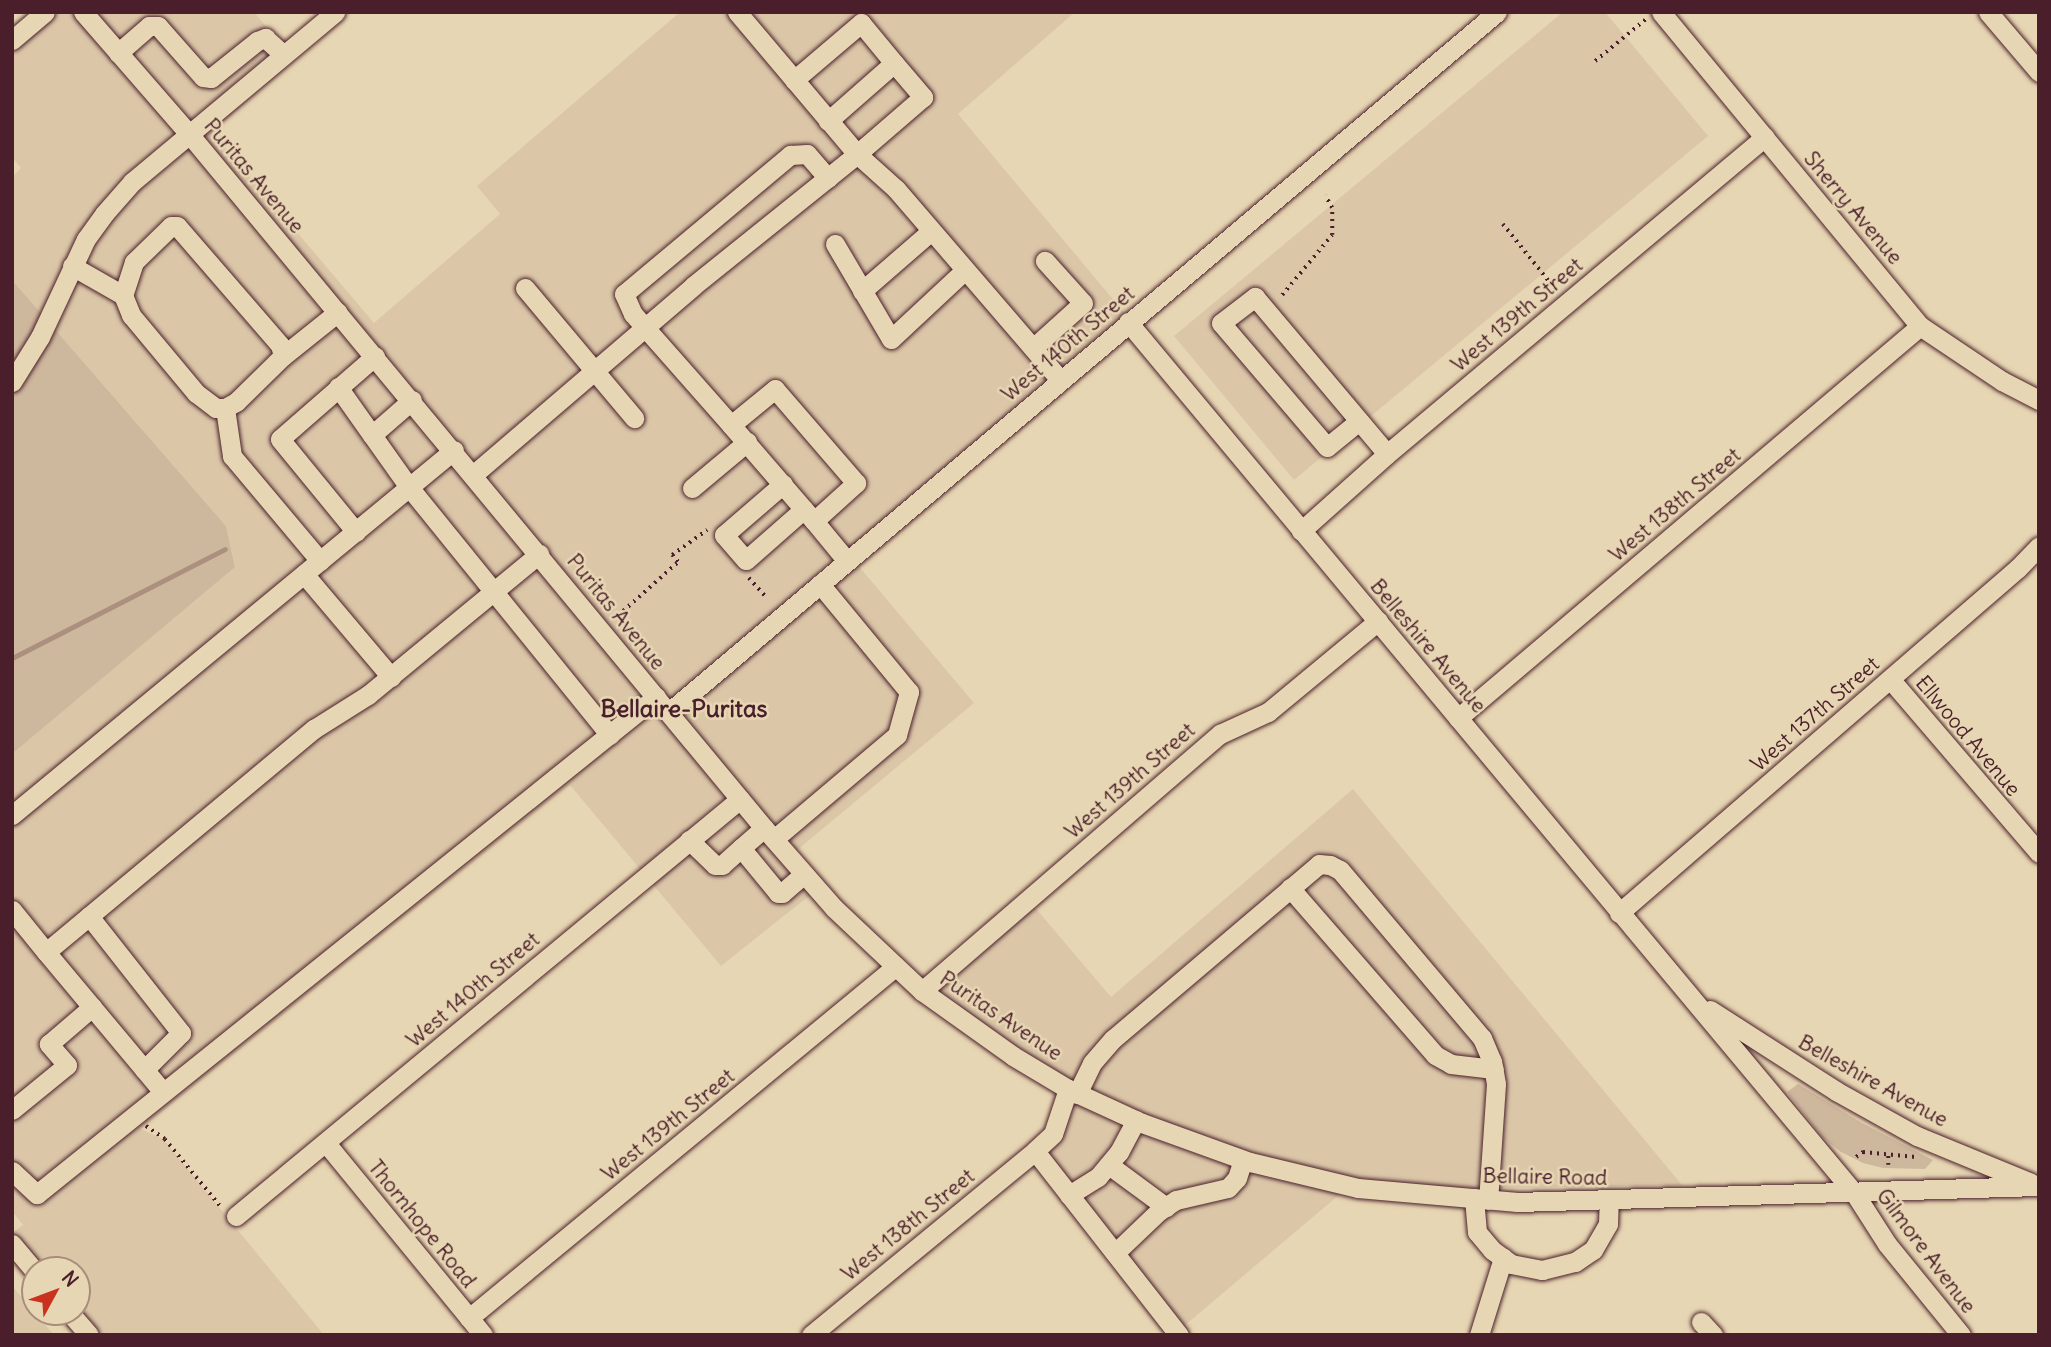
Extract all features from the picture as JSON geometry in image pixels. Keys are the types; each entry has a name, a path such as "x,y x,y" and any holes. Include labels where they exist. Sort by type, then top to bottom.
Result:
{"street":[{"path":"12,40 45,12"},
{"name":"Puritas Avenue","path":"83,12 190,135 454,450 804,874 895,967 922,990 1013,1056 1072,1091 1053,1134 1035,1151"},
{"path":"12,382 40,337 72,266 98,222 125,190 335,12"},
{"path":"737,12 828,121 857,154 896,190 1060,380"},
{"name":"West 140th Street","path":"12,1171 37,1194 610,734 662,705 820,584 1497,12"},
{"path":"1988,12 2039,72"},
{"name":"Sherry Avenue","path":"1655,15 1765,137 1920,326 2002,381 2039,400"},
{"path":"474,474 594,370 923,97 861,23 794,80"},
{"path":"118,53 149,26 158,26 203,77 211,78 257,41 265,38 284,55"},
{"path":"828,121 894,63"},
{"name":"West 139th Street","path":"1301,531 1387,454 1765,137"},
{"path":"828,178 807,154 790,155 624,294 626,304 645,328 747,442 847,561"},
{"path":"283,356 280,345 177,226 171,226 134,262 127,275 123,295 131,315 196,393 216,408 225,408 236,402 283,356 338,313"},
{"path":"862,291 932,231"},
{"path":"835,244 891,339 965,270"},
{"path":"1033,348 1083,303 1045,261"},
{"path":"72,266 123,295"},
{"path":"525,288 634,418"},
{"path":"1359,421 1327,447 1222,323 1255,297 1387,454"},
{"name":"Belleshire Avenue","path":"1128,322 1855,1194"},
{"name":"West 138th Street","path":"1458,718 1920,326"},
{"path":"356,532 280,439 375,356"},
{"path":"338,387 409,487 610,734"},
{"path":"731,425 775,389 856,483 747,560 724,535 783,484"},
{"path":"372,435 412,401"},
{"path":"225,408 232,456 391,677"},
{"path":"692,488 747,442"},
{"path":"12,816 454,450"},
{"name":"West 137th Street","path":"1619,913 1890,679 2039,546"},
{"path":"46,952 314,729 368,695 539,554"},
{"path":"689,840 715,865 722,865 741,848 769,834 897,736 909,692 820,584"},
{"name":"West 139th Street","path":"922,990 1220,734 1268,712 1378,621"},
{"name":"Ellwood Avenue","path":"1890,679 2039,853"},
{"name":"West 140th Street","path":"229,1212 326,1143 740,799"},
{"path":"741,848 778,893 782,893 804,874"},
{"path":"1072,1091 1113,1038 1319,864 1330,865 1340,870 1482,1038 1494,1069 1497,1106 1477,1232 1492,1250 1503,1258 1528,1270 1542,1270 1575,1262 1593,1250 1604,1237 1608,1224 1609,1201"},
{"path":"1290,888 1435,1055 1451,1064 1494,1069"},
{"path":"12,910 163,1092"},
{"path":"89,916 181,1033 144,1070"},
{"name":"West 139th Street","path":"469,1318 895,967"},
{"name":"Belleshire Avenue","path":"1693,999 1836,1091 1917,1136 2038,1186"},
{"path":"12,1110 67,1065 49,1044 92,1007"},
{"name":"Bellaire Road","path":"1072,1091 1136,1120 1243,1160 1358,1188 1481,1199 1609,1201 2038,1186"},
{"path":"1069,1195 1098,1177 1109,1165 1121,1150 1136,1120"},
{"name":"Thornhope Road","path":"326,1143 483,1335"},
{"path":"1035,1151 1174,1333"},
{"name":"West 138th Street","path":"811,1335 1035,1151"},
{"path":"1115,1253 1166,1207 1188,1196 1216,1193 1228,1188 1237,1178 1243,1160"},
{"path":"1109,1165 1166,1207"},
{"name":"Gilmore Avenue","path":"1855,1194 1887,1244 1961,1335"},
{"path":"1479,1335 1503,1258"}],"path":[{"path":"1595,61 1655,15"},
{"path":"1282,295 1332,235 1332,208 1325,196"},
{"path":"1503,224 1556,290"},
{"path":"623,611 678,562 672,555 705,528 714,538"},
{"path":"749,577 766,597"},
{"path":"136,1114 148,1129 165,1139 229,1212"},
{"path":"1856,1157 1863,1152 1929,1158"},
{"path":"1888,1154 1888,1165"}],"shaded area":[{"path":"59,12 254,12 294,60 212,132 374,323 500,214 477,186 680,12 1075,12 958,114 1127,316 846,551 974,703 796,851 824,884 721,966 570,785 141,1129 163,1139 324,1335 89,1335 84,1326 91,1326 91,1256 23,1256 12,1244 12,1233 23,1225 12,1211 12,754 235,566 226,526 12,280 12,177 21,168 12,157 12,50"},
{"path":"1563,12 1605,12 1708,136 1294,480 1174,336"},
{"path":"12,280 226,526 235,567 12,754"},
{"path":"1353,789 1682,1185 1442,1189 1358,1179 1184,1326 1036,1141 1046,1133 1061,1078 929,991 1032,904 1111,997"},
{"path":"1798,1084 1862,1123 1933,1160 1925,1169 1883,1168 1863,1163 1841,1152 1822,1137 1787,1092"},
{"path":"12,1286 21,1296 21,1326 46,1326 54,1335 12,1335"}],"waterway":[{"path":"12,658 225,549"}],"district":[{"name":"Bellaire-Puritas","path":"684,709"}]}
